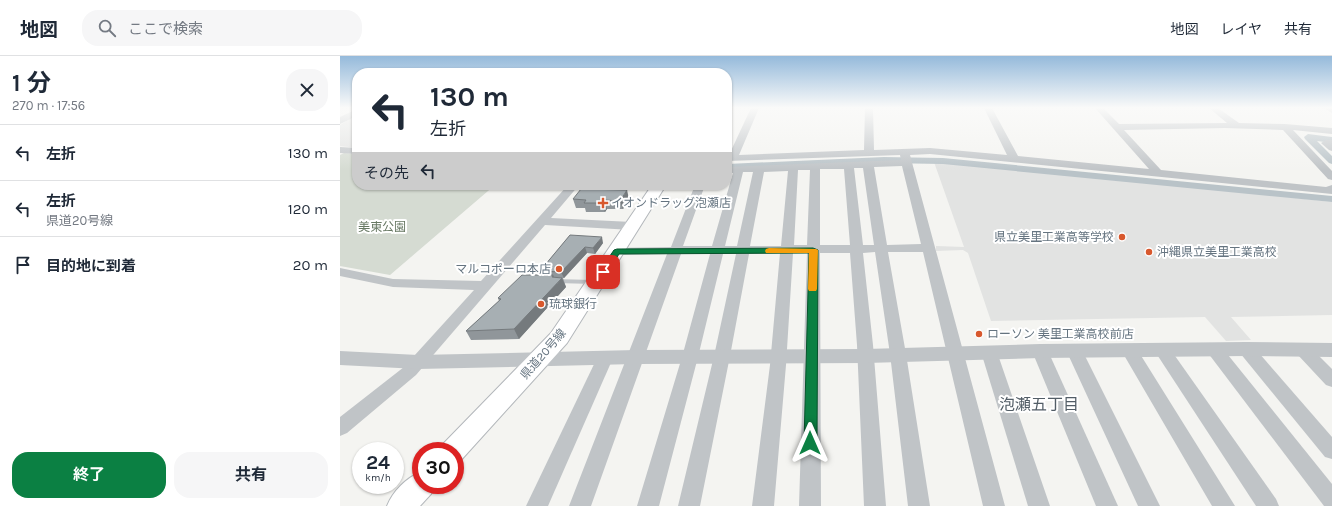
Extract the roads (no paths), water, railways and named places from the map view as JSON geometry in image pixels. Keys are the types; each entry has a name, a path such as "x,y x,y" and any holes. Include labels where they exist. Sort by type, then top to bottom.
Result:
{"main road":[{"name":"県道20号線","path":"462,442 559,338 656,190"},
{"path":"401,506 412,494"}],"street":[{"path":"732,162 746,129"},
{"path":"869,129 869,159 919,506"},
{"path":"999,129 1014,159"},
{"path":"1120,129 1158,172"},
{"path":"1286,129 1332,176"},
{"path":"1301,129 1332,131"},
{"path":"341,151 352,151"},
{"path":"732,164 905,158 930,151 1158,172 1329,191 1332,188"},
{"path":"905,158 994,506"},
{"path":"732,164 759,168 793,168 849,165 869,159"},
{"path":"849,165 866,356 875,506"},
{"path":"810,506 811,356 815,167"},
{"path":"689,506 722,356 759,168"},
{"path":"763,506 779,356 793,168"},
{"path":"340,428 401,378 418,362 570,190"},
{"path":"580,506 698,190"},
{"path":"648,506 718,251 727,190"},
{"path":"542,222 632,226"},
{"path":"617,251 787,251 929,248"},
{"path":"340,272 393,283 484,286"},
{"path":"1214,349 1332,500"},
{"path":"1246,349 1332,452"},
{"path":"340,358 418,362 636,357 866,356 1074,350 1332,350"},
{"path":"1074,350 1149,506"},
{"path":"1129,350 1224,506"},
{"path":"1162,350 1268,506"},
{"path":"1303,350 1332,380"},
{"path":"1040,351 1107,506"},
{"path":"989,352 1039,506"},
{"path":"537,506 605,358"}],"lane":[{"path":"545,281 596,282"}],"waterway":[{"path":"1332,140 1308,137 1332,161"},
{"path":"732,167 884,160 943,161 1332,199"}],"place":[{"name":"イオンドラッグ泡瀬店","path":"603,203"},
{"name":"県立美里工業高等学校","path":"1122,237"},
{"name":"沖縄県立美里工業高校","path":"1149,252"},
{"name":"マルコポーロ本店","path":"559,269"},
{"name":"琉球銀行","path":"541,304"},
{"name":"ローソン 美里工業高校前店","path":"979,334"}],"district":[{"name":"泡瀬五丁目","path":"1039,404"}],"park label":[{"name":"美東公園","path":"382,227"}]}
